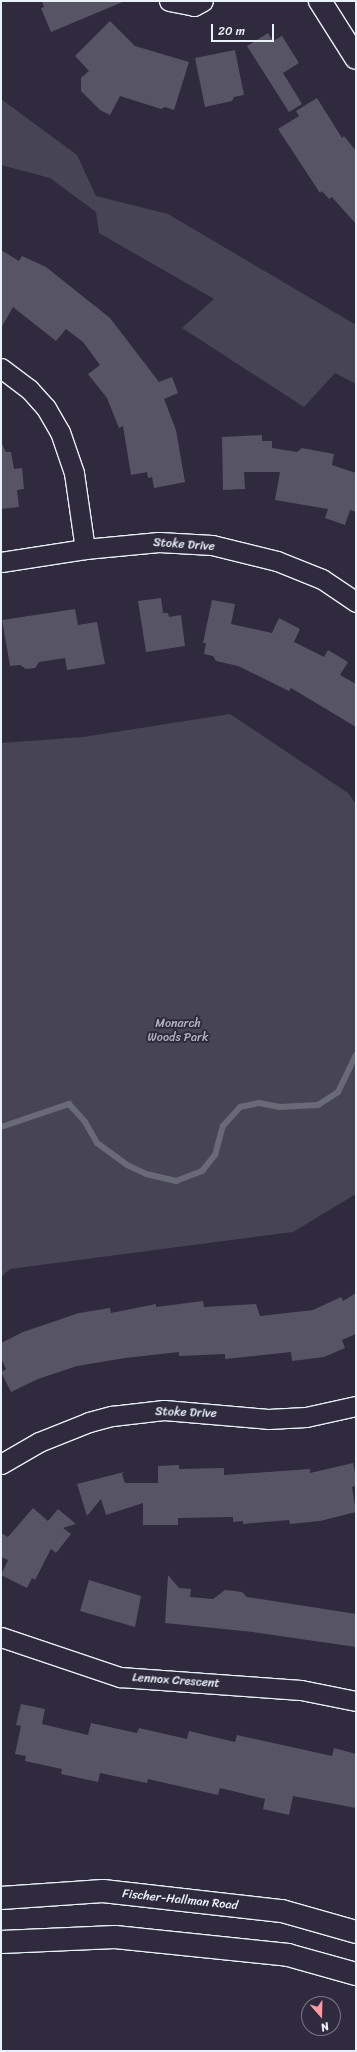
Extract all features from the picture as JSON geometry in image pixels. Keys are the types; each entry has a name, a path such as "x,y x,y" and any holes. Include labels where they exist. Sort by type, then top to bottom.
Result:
{"main road":[{"path":"320,1 356,58"},
{"name":"Fischer-Hallman Road","path":"1,1898 103,1891 282,1910 356,1932"},
{"path":"1,1942 115,1937 288,1955 356,1974"}],"street":[{"path":"169,1 194,6 203,1"},
{"path":"1,368 29,389 46,408 60,432 74,472 85,549"},
{"name":"Stoke Drive","path":"1,562 85,549 159,542 212,545 278,560 322,579 356,602"},
{"name":"Stoke Drive","path":"1,1464 39,1442 89,1422 112,1416 164,1410 268,1419 306,1418 356,1406"},
{"name":"Lennox Crescent","path":"1,1637 120,1677 301,1690 356,1701"}],"green space":[{"path":"1,99 77,155 96,196 168,214 356,325 356,384 335,373 304,407 182,328 214,299 99,233 96,212 50,178 1,165"},
{"name":"Monarch Woods Park","path":"230,714 348,793 356,804 356,1194 293,1232 10,1269 1,1277 1,743 83,737"}],"building":[{"path":"42,1 125,1 51,32 41,8 44,7"},
{"path":"110,21 135,46 189,62 174,110 165,107 161,109 120,96 110,115 100,110 81,91 81,78 89,71 75,56"},
{"path":"268,33 273,41 282,36 299,63 283,73 302,104 289,112 247,46"},
{"path":"235,50 244,95 234,97 232,101 205,107 195,58"},
{"path":"317,98 342,138 344,136 356,151 356,224 332,197 329,199 322,191 320,193 278,129 299,116 296,111"},
{"path":"1,250 19,261 22,256 46,267 110,318 159,382 172,377 178,393 164,399 176,430 185,482 154,488 152,477 148,478 147,472 131,475 123,426 119,428 107,398 88,374 100,365 83,342 66,329 56,341 13,307 1,328"},
{"path":"262,435 262,441 272,441 272,448 297,452 302,448 334,454 332,465 356,473 356,512 350,510 345,525 325,518 328,509 275,500 280,472 244,472 245,489 223,490 222,437"},
{"path":"1,442 6,452 11,452 14,469 22,468 24,489 17,490 19,507 1,509"},
{"path":"161,598 163,613 168,613 169,617 181,615 185,646 146,652 138,601"},
{"path":"212,600 235,604 231,624 272,633 279,618 300,629 294,642 324,657 328,650 348,662 340,675 356,684 356,727 291,688 289,691 238,666 216,661 213,656 204,654 206,643 203,643"},
{"path":"75,609 78,625 97,622 105,664 67,670 65,658 39,662 35,668 26,669 20,665 10,666 2,620"},
{"path":"356,1293 356,1334 342,1340 345,1348 324,1357 292,1361 291,1352 225,1359 225,1354 179,1356 179,1352 125,1358 77,1366 38,1379 11,1392 1,1372 6,1369 1,1358 1,1343 23,1332 79,1313 110,1308 111,1313 156,1304 156,1307 203,1301 204,1307 256,1304 260,1316 313,1310 341,1297 343,1301"},
{"path":"353,1463 356,1486 352,1487 356,1512 320,1521 290,1524 289,1520 243,1524 243,1521 233,1522 233,1517 178,1518 178,1525 143,1525 143,1503 106,1515 101,1499 87,1516 77,1484 124,1472 122,1474 125,1483 158,1483 158,1466 179,1465 179,1469 224,1468 224,1475 310,1469 310,1473"},
{"path":"33,1508 48,1521 58,1509 76,1524 63,1528 71,1534 56,1553 51,1549 35,1580 32,1578 27,1588 1,1575 8,1560 1,1557 1,1533 8,1537"},
{"path":"168,1575 179,1588 191,1589 190,1597 213,1599 225,1590 235,1591 242,1592 247,1597 356,1614 356,1647 253,1632 165,1623"},
{"path":"89,1580 141,1596 135,1627 80,1611"},
{"path":"21,1704 45,1709 42,1724 88,1735 91,1723 137,1733 139,1728 187,1739 189,1731 235,1742 237,1735 332,1756 334,1748 356,1754 356,1808 293,1796 289,1815 263,1809 265,1799 220,1788 218,1795 148,1779 147,1783 100,1773 98,1782 61,1774 62,1769 25,1761 26,1756 15,1754 21,1726 16,1725"}],"waterway":[{"path":"1,1127 69,1104 85,1122 97,1143 127,1165 146,1174 176,1181 202,1171 215,1155 223,1126 240,1107 259,1103 279,1107 318,1105 338,1092 356,1055"}]}
